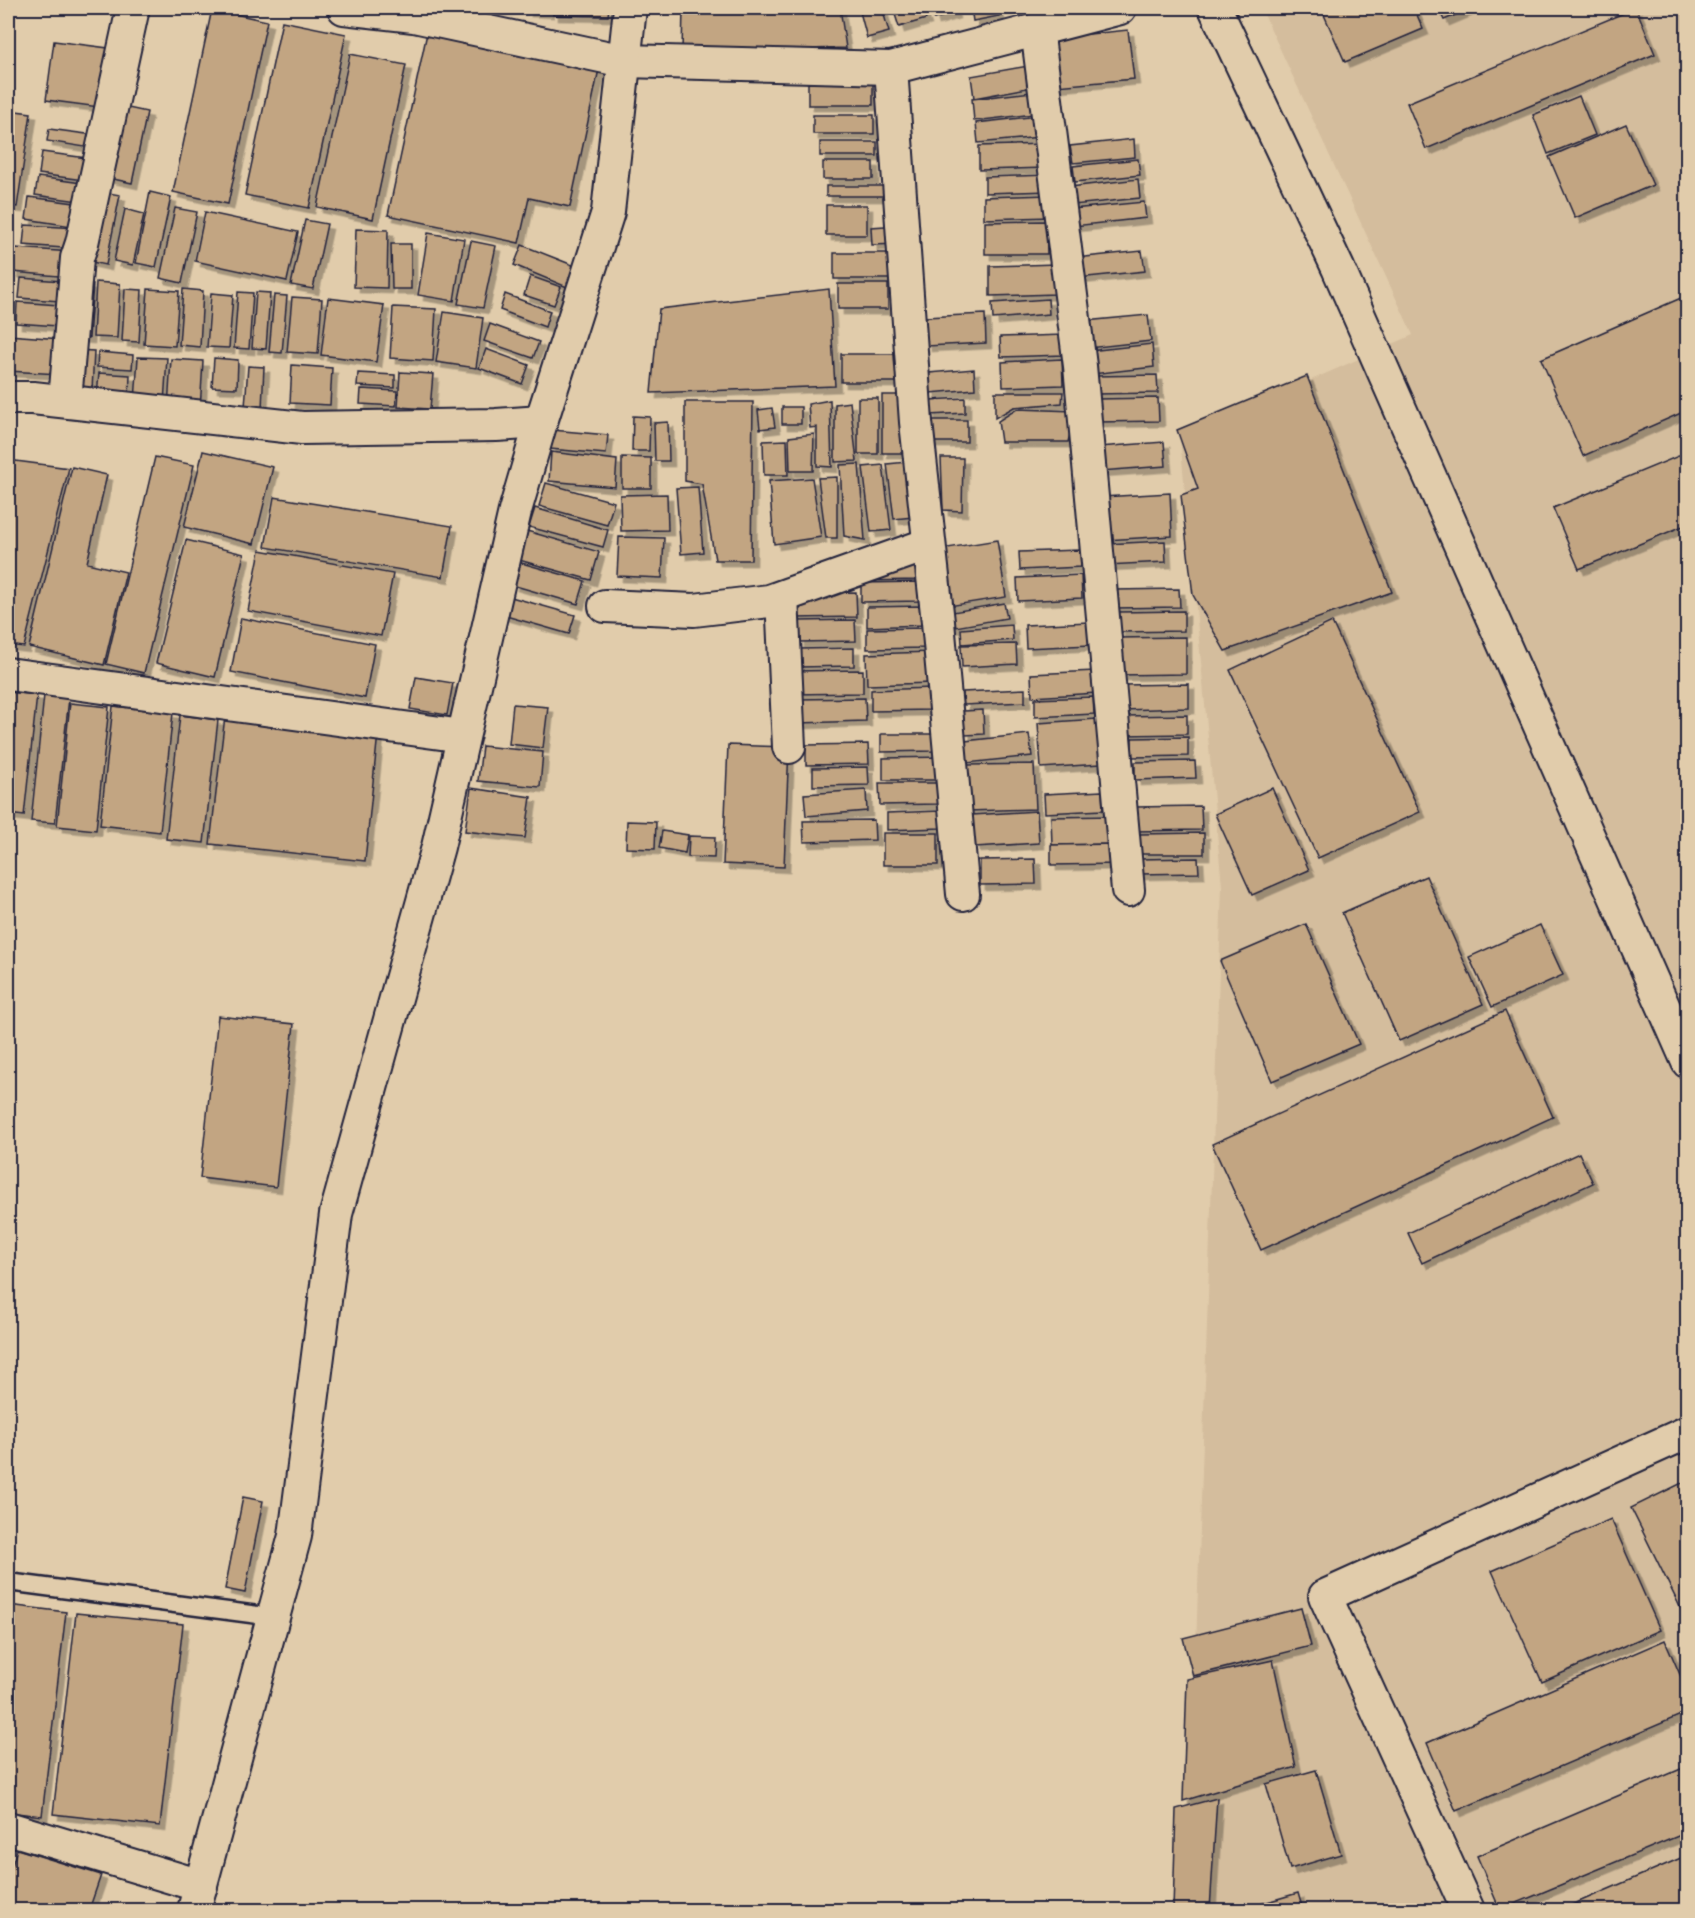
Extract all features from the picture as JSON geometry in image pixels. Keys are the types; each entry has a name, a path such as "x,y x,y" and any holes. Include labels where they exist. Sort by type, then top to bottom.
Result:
{"street":[{"path":"65,401 77,258 133,8"},
{"path":"344,8 414,16 624,61 891,68 1120,8"},
{"path":"8,1828 197,1898 295,1536 336,1214 438,847 515,511 608,212 630,8"},
{"path":"1215,8 1338,268 1688,1062"},
{"path":"1036,29 1080,366 1128,890"},
{"path":"891,68 916,422 963,894"},
{"path":"8,398 65,401 302,428 496,425 541,422"},
{"path":"606,606 694,610 769,601 929,544"},
{"path":"782,597 789,747"},
{"path":"8,675 463,736"},
{"path":"1468,1911 1325,1596 1688,1432"}],"lane":[{"path":"8,1582 273,1617"}],"shaded area":[{"path":"1261,8 1687,8 1687,1910 1187,1910 1222,886 1180,438 1413,335"}],"building":[{"path":"527,8 548,8 548,12 526,11"},
{"path":"553,8 609,8 608,16 553,15"},
{"path":"683,8 840,8 846,48 682,52"},
{"path":"859,8 882,8 889,32 867,38"},
{"path":"893,8 922,8 926,19 899,27"},
{"path":"931,8 953,8 954,13 934,19"},
{"path":"971,8 998,8 999,16 973,21"},
{"path":"1321,8 1414,8 1423,29 1345,62"},
{"path":"1438,8 1472,8 1444,20"},
{"path":"1636,8 1655,54 1426,149 1407,103"},
{"path":"212,9 267,21 228,204 173,192"},
{"path":"282,21 346,34 309,208 245,195"},
{"path":"1128,30 1134,79 1057,86 1051,38"},
{"path":"427,33 599,69 570,207 529,198 519,243 388,215"},
{"path":"54,41 108,48 99,107 46,100"},
{"path":"350,54 406,65 373,219 317,207"},
{"path":"1034,65 1038,86 974,98 971,76"},
{"path":"808,83 873,83 873,105 808,105"},
{"path":"1032,92 1034,114 974,121 972,99"},
{"path":"1579,96 1595,135 1548,154 1533,115"},
{"path":"119,106 147,112 132,183 104,177"},
{"path":"8,110 31,113 17,207 8,206"},
{"path":"813,115 874,115 874,134 813,134"},
{"path":"1039,116 1040,137 978,143 976,123"},
{"path":"1626,124 1653,185 1575,218 1549,157"},
{"path":"49,129 94,135 91,148 47,141"},
{"path":"1134,139 1135,157 1073,163 1070,146"},
{"path":"820,142 877,142 877,156 820,156"},
{"path":"1046,144 1046,168 979,170 979,146"},
{"path":"42,152 94,159 91,181 39,174"},
{"path":"1138,159 1140,175 1075,182 1073,166"},
{"path":"823,162 873,162 873,179 823,179"},
{"path":"1050,175 1050,191 985,193 985,177"},
{"path":"38,177 89,184 86,202 35,195"},
{"path":"1138,179 1140,198 1073,205 1070,187"},
{"path":"826,186 885,186 885,196 826,196"},
{"path":"98,191 120,195 106,265 83,260"},
{"path":"150,192 171,197 156,267 136,263"},
{"path":"1049,195 1050,217 984,219 984,197"},
{"path":"29,197 82,204 78,227 26,219"},
{"path":"1144,202 1146,218 1074,226 1072,209"},
{"path":"826,205 867,205 867,235 826,235"},
{"path":"175,208 197,212 182,283 160,278"},
{"path":"125,209 144,214 133,265 114,261"},
{"path":"205,212 298,232 287,281 195,261"},
{"path":"305,220 327,224 313,289 291,285"},
{"path":"1046,221 1047,254 985,254 985,222"},
{"path":"25,225 78,228 77,249 23,245"},
{"path":"899,225 899,244 872,245 871,227"},
{"path":"356,229 388,230 387,288 354,287"},
{"path":"428,233 464,239 454,301 418,295"},
{"path":"471,241 496,246 483,308 458,304"},
{"path":"391,244 411,244 411,289 392,289"},
{"path":"522,245 575,266 567,287 514,265"},
{"path":"15,248 72,252 70,277 13,272"},
{"path":"1142,251 1145,271 1078,278 1076,258"},
{"path":"834,253 902,253 902,279 834,279"},
{"path":"1056,264 1056,294 990,296 990,266"},
{"path":"530,276 561,287 554,305 524,295"},
{"path":"21,278 62,281 60,301 19,298"},
{"path":"96,282 120,284 117,338 93,337"},
{"path":"78,284 93,284 89,338 75,337"},
{"path":"838,284 888,284 888,309 838,309"},
{"path":"125,289 142,290 139,342 122,341"},
{"path":"148,289 179,291 175,346 144,344"},
{"path":"183,289 203,291 200,347 179,345"},
{"path":"829,289 835,386 651,393 659,309"},
{"path":"238,292 253,293 249,349 234,348"},
{"path":"256,292 270,293 266,349 252,348"},
{"path":"211,293 233,295 229,348 207,347"},
{"path":"505,294 550,311 545,327 500,310"},
{"path":"274,295 287,296 282,353 269,352"},
{"path":"1688,295 1688,410 1583,456 1541,359"},
{"path":"292,297 322,299 318,354 287,352"},
{"path":"328,298 384,305 376,362 321,355"},
{"path":"1048,299 1049,314 993,319 992,303"},
{"path":"17,302 59,305 58,326 16,323"},
{"path":"393,307 436,309 433,361 390,358"},
{"path":"444,312 483,318 476,368 436,362"},
{"path":"985,314 986,343 926,346 925,317"},
{"path":"1148,315 1151,341 1088,348 1085,321"},
{"path":"490,324 539,342 533,358 484,341"},
{"path":"8,335 61,339 59,374 8,371"},
{"path":"1064,335 1064,355 1001,357 1000,337"},
{"path":"1152,344 1154,367 1092,374 1089,351"},
{"path":"486,349 529,365 522,384 479,368"},
{"path":"75,350 94,351 92,391 72,390"},
{"path":"98,352 133,355 132,369 97,367"},
{"path":"841,354 897,354 897,382 841,382"},
{"path":"138,357 167,358 164,403 135,401"},
{"path":"214,358 238,360 237,388 212,387"},
{"path":"171,359 203,361 200,410 168,408"},
{"path":"1062,359 1063,385 1003,387 1002,362"},
{"path":"292,365 332,368 330,405 290,403"},
{"path":"248,366 264,367 262,408 245,407"},
{"path":"974,369 975,389 930,393 929,373"},
{"path":"400,372 433,374 430,409 398,407"},
{"path":"99,373 130,375 129,398 97,396"},
{"path":"358,373 395,375 395,388 357,386"},
{"path":"1157,375 1158,393 1094,394 1094,376"},
{"path":"1307,376 1392,592 1225,651 1193,595 1181,495 1198,489 1177,430"},
{"path":"361,389 397,391 396,406 360,404"},
{"path":"995,392 1063,392 1062,403 1014,407 995,418"},
{"path":"882,395 906,395 906,453 882,453"},
{"path":"858,398 878,398 878,454 858,454"},
{"path":"965,398 965,413 930,415 929,400"},
{"path":"1158,398 1159,421 1097,422 1096,399"},
{"path":"830,400 832,467 817,466 817,427 810,428 808,404"},
{"path":"685,402 753,402 751,560 715,560 702,484 685,481"},
{"path":"850,402 857,461 835,462 835,404"},
{"path":"782,407 801,407 801,424 782,424"},
{"path":"772,408 775,427 760,429 758,410"},
{"path":"1017,409 1075,411 1068,442 1001,442 998,421"},
{"path":"633,416 650,417 649,451 632,451"},
{"path":"929,420 967,420 967,442 929,442"},
{"path":"668,422 669,461 655,461 654,423"},
{"path":"552,430 608,435 606,454 550,449"},
{"path":"814,434 813,471 790,471 789,437"},
{"path":"787,440 788,475 764,475 763,441"},
{"path":"1164,442 1166,466 1100,471 1099,447"},
{"path":"203,451 273,467 254,544 184,527"},
{"path":"551,452 617,460 615,487 549,481"},
{"path":"1688,452 1688,524 1579,569 1553,508"},
{"path":"155,457 194,465 144,673 106,664"},
{"path":"622,457 651,458 651,488 622,488"},
{"path":"941,458 963,458 962,511 943,510"},
{"path":"8,460 69,468 24,647 8,645"},
{"path":"907,462 913,517 894,519 887,464"},
{"path":"859,464 865,540 844,536 840,465"},
{"path":"883,465 891,530 871,532 863,467"},
{"path":"72,467 107,475 87,563 126,572 104,665 29,647"},
{"path":"837,477 837,538 826,538 818,478"},
{"path":"812,478 821,537 774,544 769,481"},
{"path":"546,483 614,502 607,525 539,506"},
{"path":"698,487 703,552 681,554 676,488"},
{"path":"1170,493 1172,536 1105,540 1102,497"},
{"path":"667,494 668,530 621,531 620,495"},
{"path":"274,497 452,526 443,577 265,547"},
{"path":"535,508 608,530 603,547 529,527"},
{"path":"527,531 599,552 591,580 519,560"},
{"path":"619,537 664,538 662,578 617,576"},
{"path":"186,540 244,554 215,677 156,663"},
{"path":"997,540 1006,597 949,606 941,549"},
{"path":"1165,541 1166,562 1106,565 1105,544"},
{"path":"260,550 393,574 381,636 248,611"},
{"path":"1080,550 1081,567 1020,570 1019,552"},
{"path":"919,559 919,580 860,581"},
{"path":"518,562 585,581 578,604 512,585"},
{"path":"1081,575 1082,598 1018,601 1017,578"},
{"path":"921,582 921,601 861,602 861,583"},
{"path":"1179,589 1180,607 1113,608 1113,590"},
{"path":"856,592 857,617 795,618 794,593"},
{"path":"504,595 575,615 569,634 499,614"},
{"path":"1004,603 1007,618 950,628 947,613"},
{"path":"923,606 923,625 867,627 867,607"},
{"path":"1184,611 1184,631 1119,632 1119,612"},
{"path":"241,618 375,644 365,698 231,672"},
{"path":"855,620 856,641 799,642 799,621"},
{"path":"1089,622 1091,645 1026,648 1025,625"},
{"path":"1332,622 1420,812 1318,858 1230,670"},
{"path":"1012,625 1013,640 962,644 961,629"},
{"path":"927,628 927,648 867,649 867,629"},
{"path":"1186,637 1186,674 1117,675 1117,638"},
{"path":"1016,644 1017,664 962,667 961,645"},
{"path":"854,648 854,666 798,667 798,649"},
{"path":"932,652 932,683 867,685 866,654"},
{"path":"863,670 863,693 792,694 792,671"},
{"path":"1095,671 1097,693 1032,697 1031,674"},
{"path":"416,677 453,683 447,715 410,709"},
{"path":"1189,684 1189,708 1121,710 1121,685"},
{"path":"932,688 933,710 871,711 871,690"},
{"path":"1025,689 1025,702 964,705 963,692"},
{"path":"8,692 37,695 24,816 8,814"},
{"path":"44,695 69,698 55,823 31,821"},
{"path":"1093,697 1094,714 1035,717 1035,699"},
{"path":"865,698 866,721 798,723 798,699"},
{"path":"70,703 109,707 96,830 57,826"},
{"path":"513,704 548,707 543,748 509,744"},
{"path":"113,706 173,713 160,832 100,825"},
{"path":"983,710 984,734 965,735 963,711"},
{"path":"180,715 218,720 204,843 166,839"},
{"path":"1187,715 1187,734 1124,735 1123,716"},
{"path":"225,716 378,733 365,861 210,844"},
{"path":"1097,719 1100,764 1041,768 1038,723"},
{"path":"881,734 935,734 935,751 881,752"},
{"path":"1029,734 1032,756 967,763 965,741"},
{"path":"1188,737 1188,756 1132,757 1132,738"},
{"path":"868,744 869,764 806,765 806,745"},
{"path":"728,745 789,747 784,867 723,864"},
{"path":"482,746 543,752 540,787 478,781"},
{"path":"946,757 946,780 883,780 883,758"},
{"path":"1195,761 1196,778 1135,780 1135,762"},
{"path":"1034,764 1036,809 968,811 966,765"},
{"path":"868,767 869,785 813,786 813,768"},
{"path":"879,783 938,783 938,804 880,805"},
{"path":"471,788 531,797 525,838 465,831"},
{"path":"1272,788 1309,870 1252,895 1215,814"},
{"path":"866,790 867,811 806,816 804,794"},
{"path":"1102,791 1103,810 1045,813 1044,794"},
{"path":"1201,806 1202,830 1134,831 1134,807"},
{"path":"940,811 941,828 887,830 887,813"},
{"path":"1037,811 1039,843 975,847 972,815"},
{"path":"1113,816 1113,844 1052,845 1051,817"},
{"path":"874,820 875,840 804,842 803,821"},
{"path":"627,821 656,822 655,849 626,848"},
{"path":"662,831 688,835 685,853 659,848"},
{"path":"883,833 938,833 938,865 883,865"},
{"path":"1204,833 1204,854 1139,854 1139,834"},
{"path":"689,836 715,837 714,858 688,857"},
{"path":"1121,844 1121,864 1051,865 1051,845"},
{"path":"1198,858 1199,873 1139,874 1139,859"},
{"path":"1035,859 1036,884 980,885 980,860"},
{"path":"1426,876 1483,1004 1399,1041 1342,913"},
{"path":"1306,924 1359,1044 1272,1081 1220,961"},
{"path":"1540,925 1563,975 1492,1007 1469,957"},
{"path":"1505,1011 1553,1117 1261,1250 1212,1144"},
{"path":"218,1016 294,1024 276,1187 200,1178"},
{"path":"1579,1153 1593,1183 1422,1263 1408,1233"},
{"path":"1688,1480 1688,1616 1685,1617 1631,1508"},
{"path":"243,1497 263,1501 245,1593 225,1589"},
{"path":"1611,1519 1660,1630 1542,1682 1492,1571"},
{"path":"8,1605 66,1612 42,1816 8,1812"},
{"path":"1301,1608 1311,1646 1193,1676 1183,1638"},
{"path":"76,1613 183,1624 160,1826 53,1814"},
{"path":"1665,1640 1688,1693 1688,1712 1456,1811 1427,1743"},
{"path":"1273,1660 1296,1767 1183,1801 1187,1679"},
{"path":"1688,1766 1688,1832 1500,1910 1477,1856"},
{"path":"1316,1770 1341,1854 1290,1869 1266,1784"},
{"path":"1217,1798 1210,1910 1173,1910 1176,1809"},
{"path":"17,1849 101,1875 89,1910 24,1910 8,1905 8,1879"},
{"path":"1688,1855 1688,1910 1560,1910"},
{"path":"1298,1893 1303,1910 1239,1910"}]}
